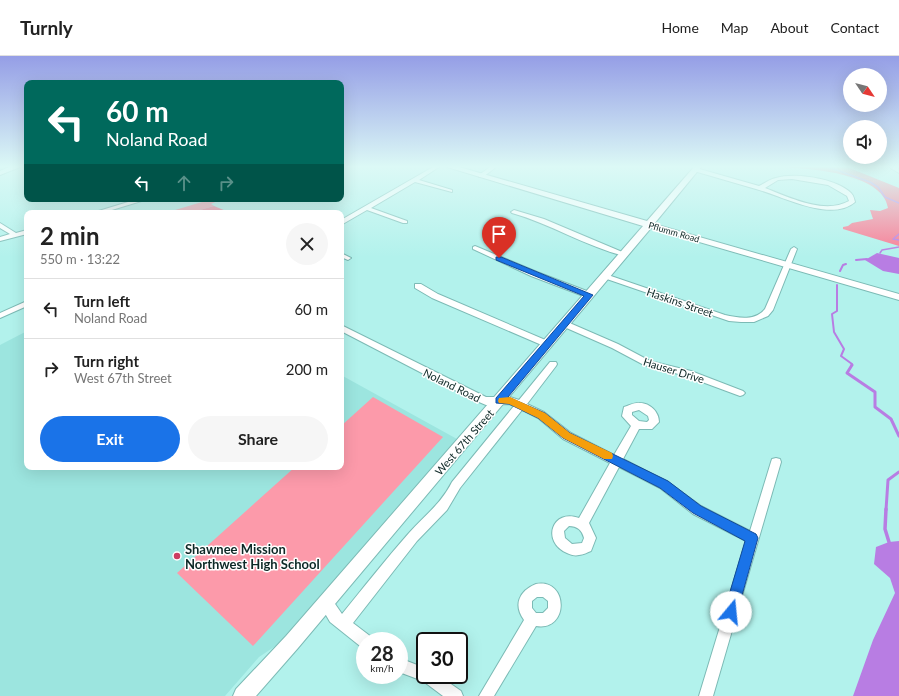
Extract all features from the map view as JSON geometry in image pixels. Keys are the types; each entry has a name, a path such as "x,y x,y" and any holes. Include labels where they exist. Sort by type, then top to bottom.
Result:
{"street":[{"path":"344,220 385,197"},
{"name":"Pflumm Road","path":"553,197 899,297"},
{"name":"West 67th Street","path":"243,696 326,603 673,197"},
{"path":"789,197 822,207 845,206 852,202 851,197"},
{"path":"107,210 135,202"},
{"path":"366,208 405,222"},
{"path":"514,212 546,222 590,243 624,254"},
{"path":"0,225 15,235"},
{"path":"0,239 24,233"},
{"path":"474,248 534,274 589,295"},
{"path":"788,265 794,249"},
{"name":"Haskins Street","path":"605,277 723,317 739,320 757,319 767,314 788,265"},
{"path":"418,286 435,296 548,344"},
{"path":"0,316 24,304"},
{"name":"Hauser Drive","path":"565,324 615,346 647,363 688,373 740,393"},
{"name":"Noland Road","path":"344,330 475,397 486,401 510,400 541,415 567,436 664,485 697,510 752,538"},
{"name":"West 67th Street","path":"343,624 424,524 436,515 453,494 456,484 552,364"},
{"path":"582,524 636,426"},
{"path":"706,696 752,538 776,462"},
{"path":"326,603 335,617 356,635"},
{"path":"486,696 533,618"},
{"path":"439,684 456,696"}],"shaded area":[{"path":"883,197 899,197 899,246 843,229 843,227 852,223 873,219 870,210 880,211 888,208"},
{"path":"202,202 215,202 211,204 214,206 200,210 175,210"},
{"path":"214,206 224,210 200,210"},
{"path":"877,253 899,258 899,274 883,271 865,260"},
{"name":"Shawnee Mission Northwest High School","path":"24,333 24,470 344,470 344,377 457,439 277,645 259,657 225,696 0,696 0,345"},
{"path":"373,397 443,437 253,646 177,573 292,470 344,470 344,423"},
{"path":"899,541 899,696 853,696 873,640 895,593 890,578 874,564 876,547 889,542"}],"waterway":[{"path":"885,197 899,203"},
{"path":"899,234 893,239 899,240"},
{"path":"880,253 882,250 899,247"},
{"path":"856,260 867,259"},
{"path":"840,271 843,265 846,264"},
{"path":"837,285 837,311 832,314 834,332 844,349 841,356 852,364 851,366"},
{"path":"852,365 847,373 875,392 875,407 891,419 899,436"},
{"path":"886,510 888,480 899,472"},
{"path":"886,509 885,529 889,542"}],"slow traffic":[{"path":"503,401 510,400 541,415 567,436 608,456"}],"place":[{"name":"Shawnee Mission Northwest High School","path":"177,556"}],"route":[{"path":"499,258 534,274 589,295 499,401 510,400 541,415 567,436 664,485 697,510 752,538 731,612"}]}
